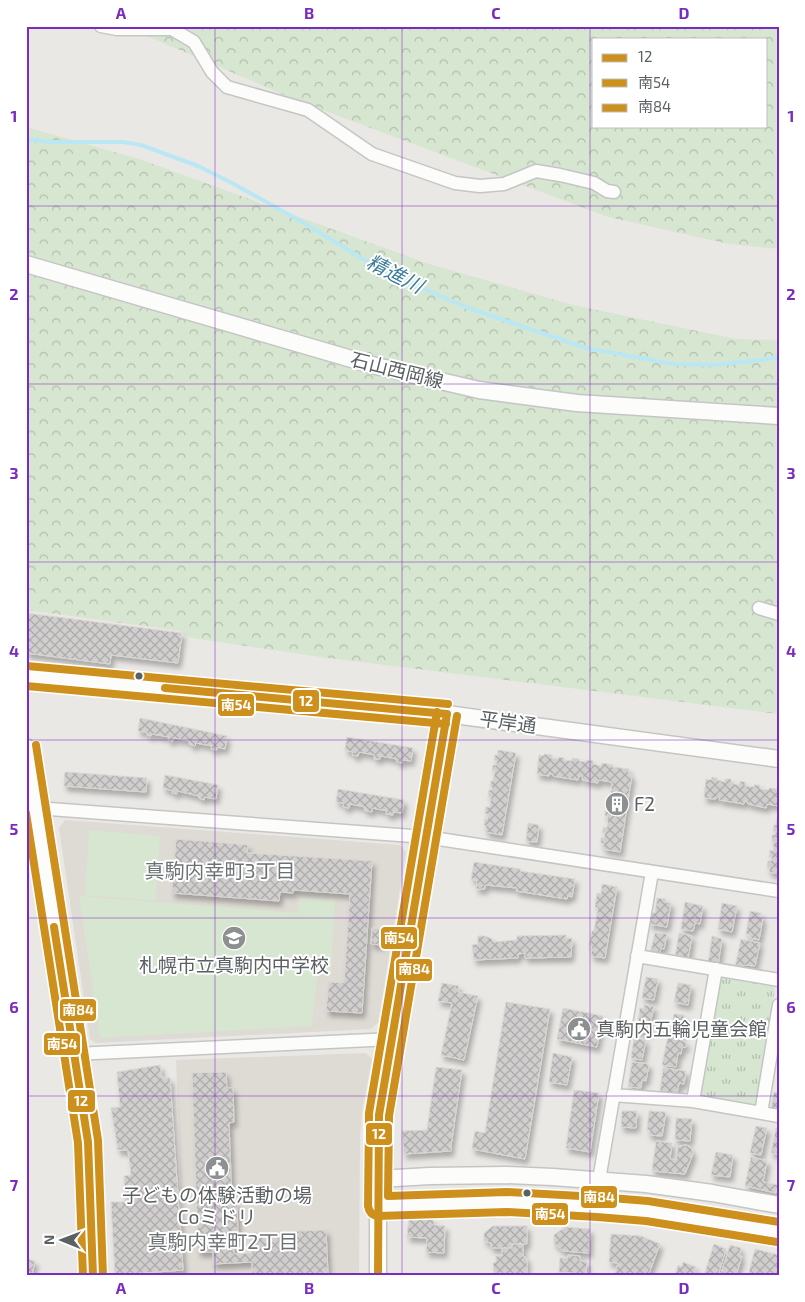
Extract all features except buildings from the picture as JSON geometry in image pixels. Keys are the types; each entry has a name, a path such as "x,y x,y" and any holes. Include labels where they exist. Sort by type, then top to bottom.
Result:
{"street":[{"path":"101,26 117,29 172,29 194,42 212,72 227,87 308,110 372,154 455,183 480,186 504,184 536,171 560,174 594,183 608,191 614,192"},
{"name":"石山西岡線","path":"26,264 372,365 479,390 576,403 779,416"},
{"path":"759,608 779,614"},
{"name":"平岸通","path":"26,676 447,714 779,759"},
{"path":"378,1276 378,1132 380,1115 447,714"},
{"path":"26,747 88,1142 93,1276"},
{"path":"36,808 426,837 779,891"},
{"path":"600,1180 652,872"},
{"path":"637,956 779,980"},
{"path":"693,1101 716,969"},
{"path":"761,1113 779,1005"},
{"path":"74,1054 393,1039"},
{"path":"613,1095 693,1101 779,1116"},
{"path":"378,1180 430,1176 506,1175 600,1180 693,1190 779,1205"},
{"path":"378,1206 506,1202 598,1207 648,1211 779,1232"}],"shaded area":[{"name":"札幌市立真駒内中学校","path":"65,820 400,845 406,852 378,1023 370,1029 96,1043 90,1039 59,828"},
{"path":"366,1053 372,1059 362,1111 360,1137 359,1276 184,1276 176,1060"}],"green space":[{"path":"124,26 779,26 779,249 729,244 608,217 296,100"},
{"path":"26,127 139,159 429,264 573,305 736,339 779,340 779,714 320,657 192,638 181,631 26,610"},
{"path":"89,830 160,836 156,901 85,895"},
{"path":"79,896 298,913 299,898 335,900 331,975 317,975 312,1026 100,1038"},
{"path":"725,976 771,983 775,989 757,1103 751,1106 703,1098 701,1091 720,980"}],"waterway":[{"name":"精進川","path":"26,139 50,142 123,142 141,145 198,166 297,219 363,259 405,281 471,309 586,348 673,364 713,365 779,357"}],"transit line":[{"name":"南84","path":"27,666 448,704"},
{"name":"南54","path":"26,686 446,724"},
{"name":"12","path":"165,688 447,714"},
{"name":"南54","path":"437,712 369,1113 368,1206 370,1212 377,1216 507,1212 597,1217 646,1221 777,1242"},
{"name":"12","path":"378,1276 379,1115 447,714"},
{"name":"南84","path":"457,716 389,1116 388,1196 507,1192 599,1197 648,1201 779,1222"},
{"name":"南84","path":"36,745 98,1140 103,1276"},
{"name":"南54","path":"26,813 78,1143 83,1276"},
{"name":"12","path":"54,927 88,1142 93,1276"}],"place":[{"name":"F2","path":"617,804"},
{"name":"札幌市立真駒内中学校","path":"234,938"},
{"name":"真駒内五輪児童会館","path":"579,1029"},
{"name":"子どもの体験活動の場 Coミドリ","path":"217,1168"}],"district":[{"name":"真駒内幸町3丁目","path":"220,871"},
{"name":"真駒内幸町2丁目","path":"223,1242"}]}
